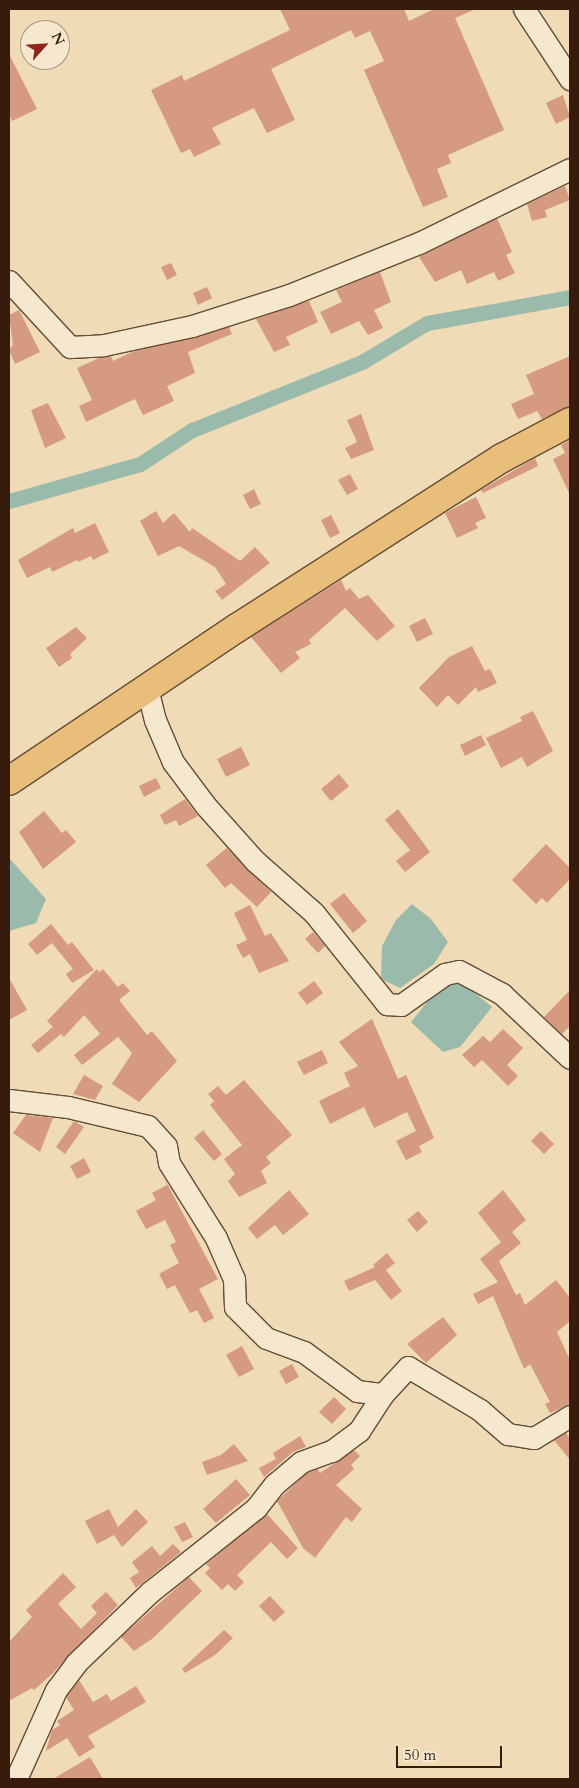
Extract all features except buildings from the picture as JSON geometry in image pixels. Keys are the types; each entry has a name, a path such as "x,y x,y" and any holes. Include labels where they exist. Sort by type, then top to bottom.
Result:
{"main road":[{"path":"9,781 147,688 502,458 570,422"}],"street":[{"path":"524,9 570,79"},
{"path":"9,281 70,347 104,345 192,326 289,295 419,243 570,169"},
{"path":"147,688 155,720 173,762 204,805 255,862 314,913 388,1004 401,1005 445,974 459,971 502,994 570,1058"},
{"path":"9,1100 68,1107 148,1126 166,1146 168,1164 216,1238 234,1279 235,1307 266,1338 304,1352 357,1391 383,1394"},
{"path":"16,1779 56,1690 76,1664 150,1592 256,1508 275,1484 301,1462 332,1451 359,1431 383,1394 408,1367 480,1410 508,1434 534,1438 570,1416"}],"shaded area":[{"path":"9,858 46,899 36,923 9,931"},
{"path":"412,904 431,919 448,942 434,964 400,988 381,979 382,946 396,920"},
{"path":"452,980 464,984 492,1007 460,1047 443,1052 411,1022 433,995"}],"waterway":[{"path":"9,501 140,464 192,430 362,362 427,323 570,297"}]}
